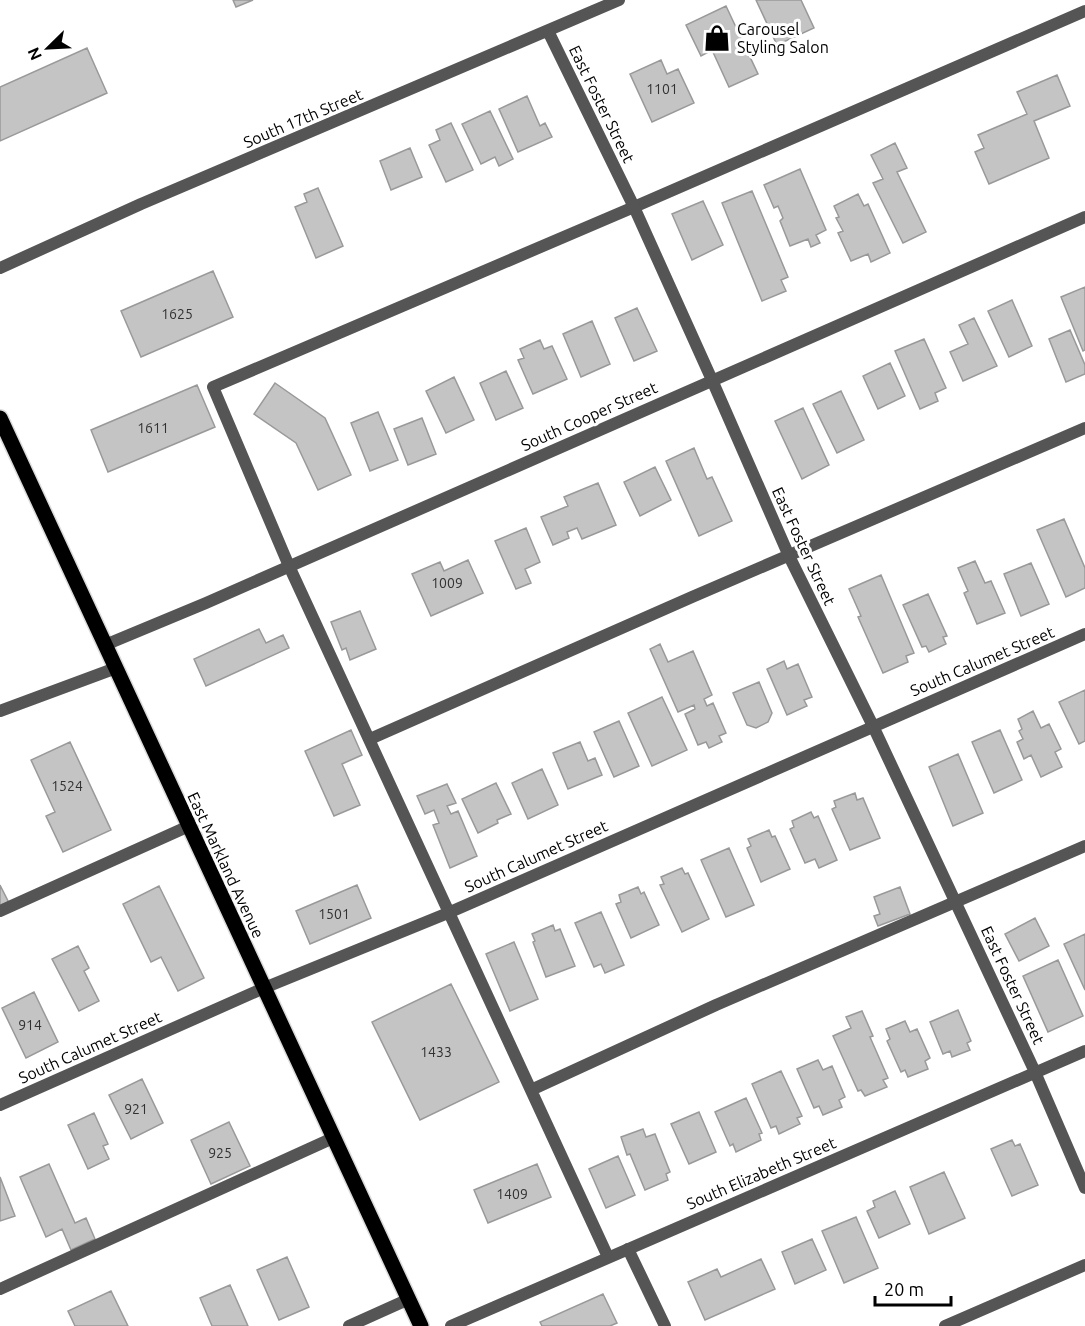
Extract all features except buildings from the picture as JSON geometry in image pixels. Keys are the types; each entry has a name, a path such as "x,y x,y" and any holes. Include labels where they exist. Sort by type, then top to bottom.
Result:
{"main road":[{"name":"East Markland Avenue","path":"0,418 422,1326"}],"street":[{"name":"South 17th Street","path":"0,268 141,204 619,0"},
{"path":"608,1257 289,566 213,387 1085,11"},
{"name":"East Foster Street","path":"548,31 634,207 789,556 873,726 956,903 1035,1072 1085,1188"},
{"name":"South Cooper Street","path":"105,645 1085,217"},
{"path":"370,739 1085,428"},
{"name":"South Calumet Street","path":"0,1105 264,988 448,913 1085,634"},
{"path":"0,711 116,668"},
{"path":"0,911 189,826"},
{"path":"531,1090 717,1005 1085,846"},
{"name":"South Elizabeth Street","path":"451,1326 1085,1050"},
{"path":"0,1289 333,1138"},
{"path":"628,1249 665,1326"},
{"path":"945,1326 1085,1265"},
{"path":"349,1326 409,1299"}],"place":[{"name":"Carousel Styling Salon","path":"717,38"}]}
